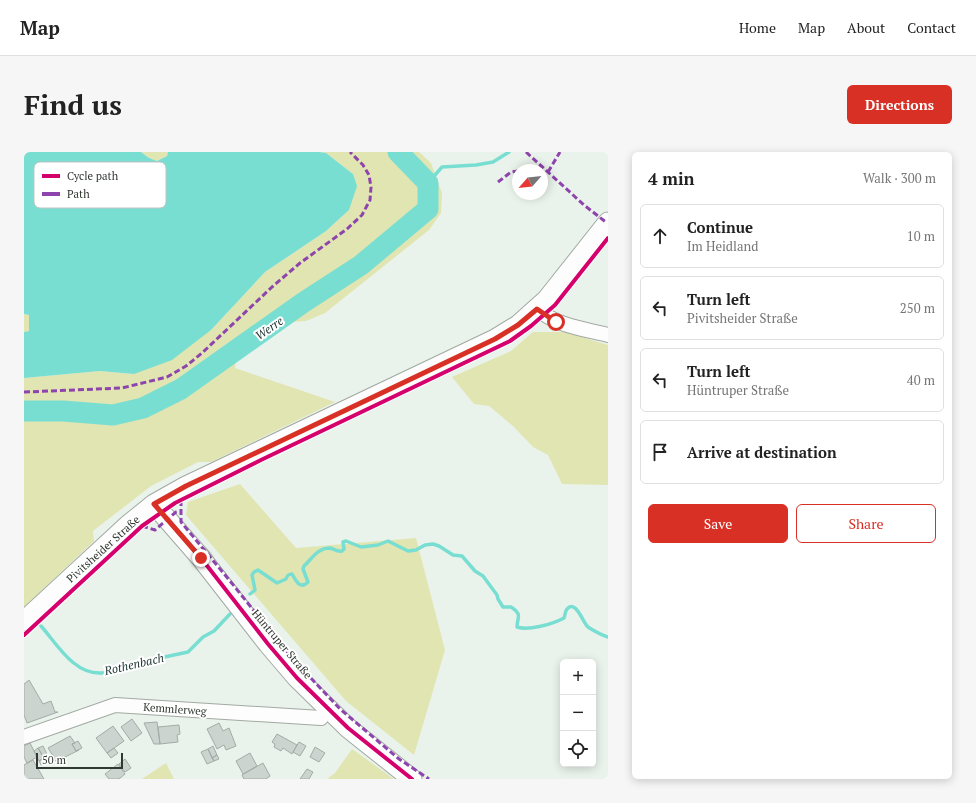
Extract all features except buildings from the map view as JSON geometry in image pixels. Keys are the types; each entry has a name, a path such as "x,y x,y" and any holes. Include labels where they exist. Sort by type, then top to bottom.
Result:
{"main road":[{"name":"Pivitsheider Straße","path":"24,621 128,525 154,504 186,486 495,339 518,325 547,299 608,222"},
{"name":"Hüntruper Straße","path":"154,504 201,558 278,656 327,709 369,746 412,779"}],"street":[{"path":"537,309 556,322 608,335"},
{"name":"Kemmlerweg","path":"24,737 115,705 321,718 327,709"}],"green space":[{"path":"141,152 168,152 167,156 157,161 149,158"},
{"path":"319,152 419,152 431,163 442,193 441,213 429,230 325,313 306,321 290,322 278,329 236,361 235,368 335,402 211,462 198,462 151,486 93,531 94,541 24,607 24,378 100,371 134,374 211,330 265,272 326,231 349,210 353,174 326,153"},
{"path":"24,314 29,315 29,331 24,332"},
{"path":"533,332 565,332 608,345 608,485 562,484 548,455 533,447 513,426 489,406 474,404 452,377 511,351"},
{"path":"240,484 296,548 416,538 445,650 414,755 346,701 186,515 188,502"},
{"path":"352,749 394,779 327,779 335,773"},
{"path":"166,763 174,779 142,779"}],"water":[{"path":"24,152 141,152 149,158 157,161 167,156 168,152 319,152 326,153 353,174 357,186 349,210 326,231 265,272 211,330 172,360 134,374 100,371 24,378 24,332 29,331 29,315 24,314"}],"waterway":[{"name":"Werre","path":"24,411 63,411 113,415 143,408 181,389 304,302 361,265 428,209 428,183 398,152"},
{"path":"428,183 442,167 476,165 493,162 509,152"},
{"name":"Rothenbach","path":"250,594 255,590 252,575 258,570 277,583 286,579 288,575 292,574 298,584 305,584 308,582 303,569 315,554 325,548 342,551 344,549 343,542 346,541 361,547 378,545 388,541 408,551 433,544 453,555 462,556 475,571 483,576 497,595 503,607 511,607 517,612 517,627 527,628 554,622 564,618 567,609 573,607 588,627 608,637"},
{"name":"Rothenbach","path":"41,626 67,657 75,664 83,669 102,673 188,652 203,637 214,631 230,614"}],"marked path":[{"path":"24,392 122,388 167,377 186,366 202,353 272,287 300,263 347,229 362,215 370,200 371,187 369,175 363,165 350,152"},
{"path":"526,152 584,205 607,223"},
{"path":"548,172 560,152"},
{"path":"498,182 512,172"},
{"path":"181,500 181,522 292,658 340,709 399,759 429,779"},
{"path":"142,526 155,530 176,512 181,511"}],"cycle path":[{"path":"24,635 142,526 175,503 263,459 510,341 531,326 555,305 608,238"},
{"path":"154,504 201,558 268,644 297,678 348,728 412,779"}],"route":[{"path":"201,558 154,504 186,486 495,339 518,325 537,309 556,322"}]}
